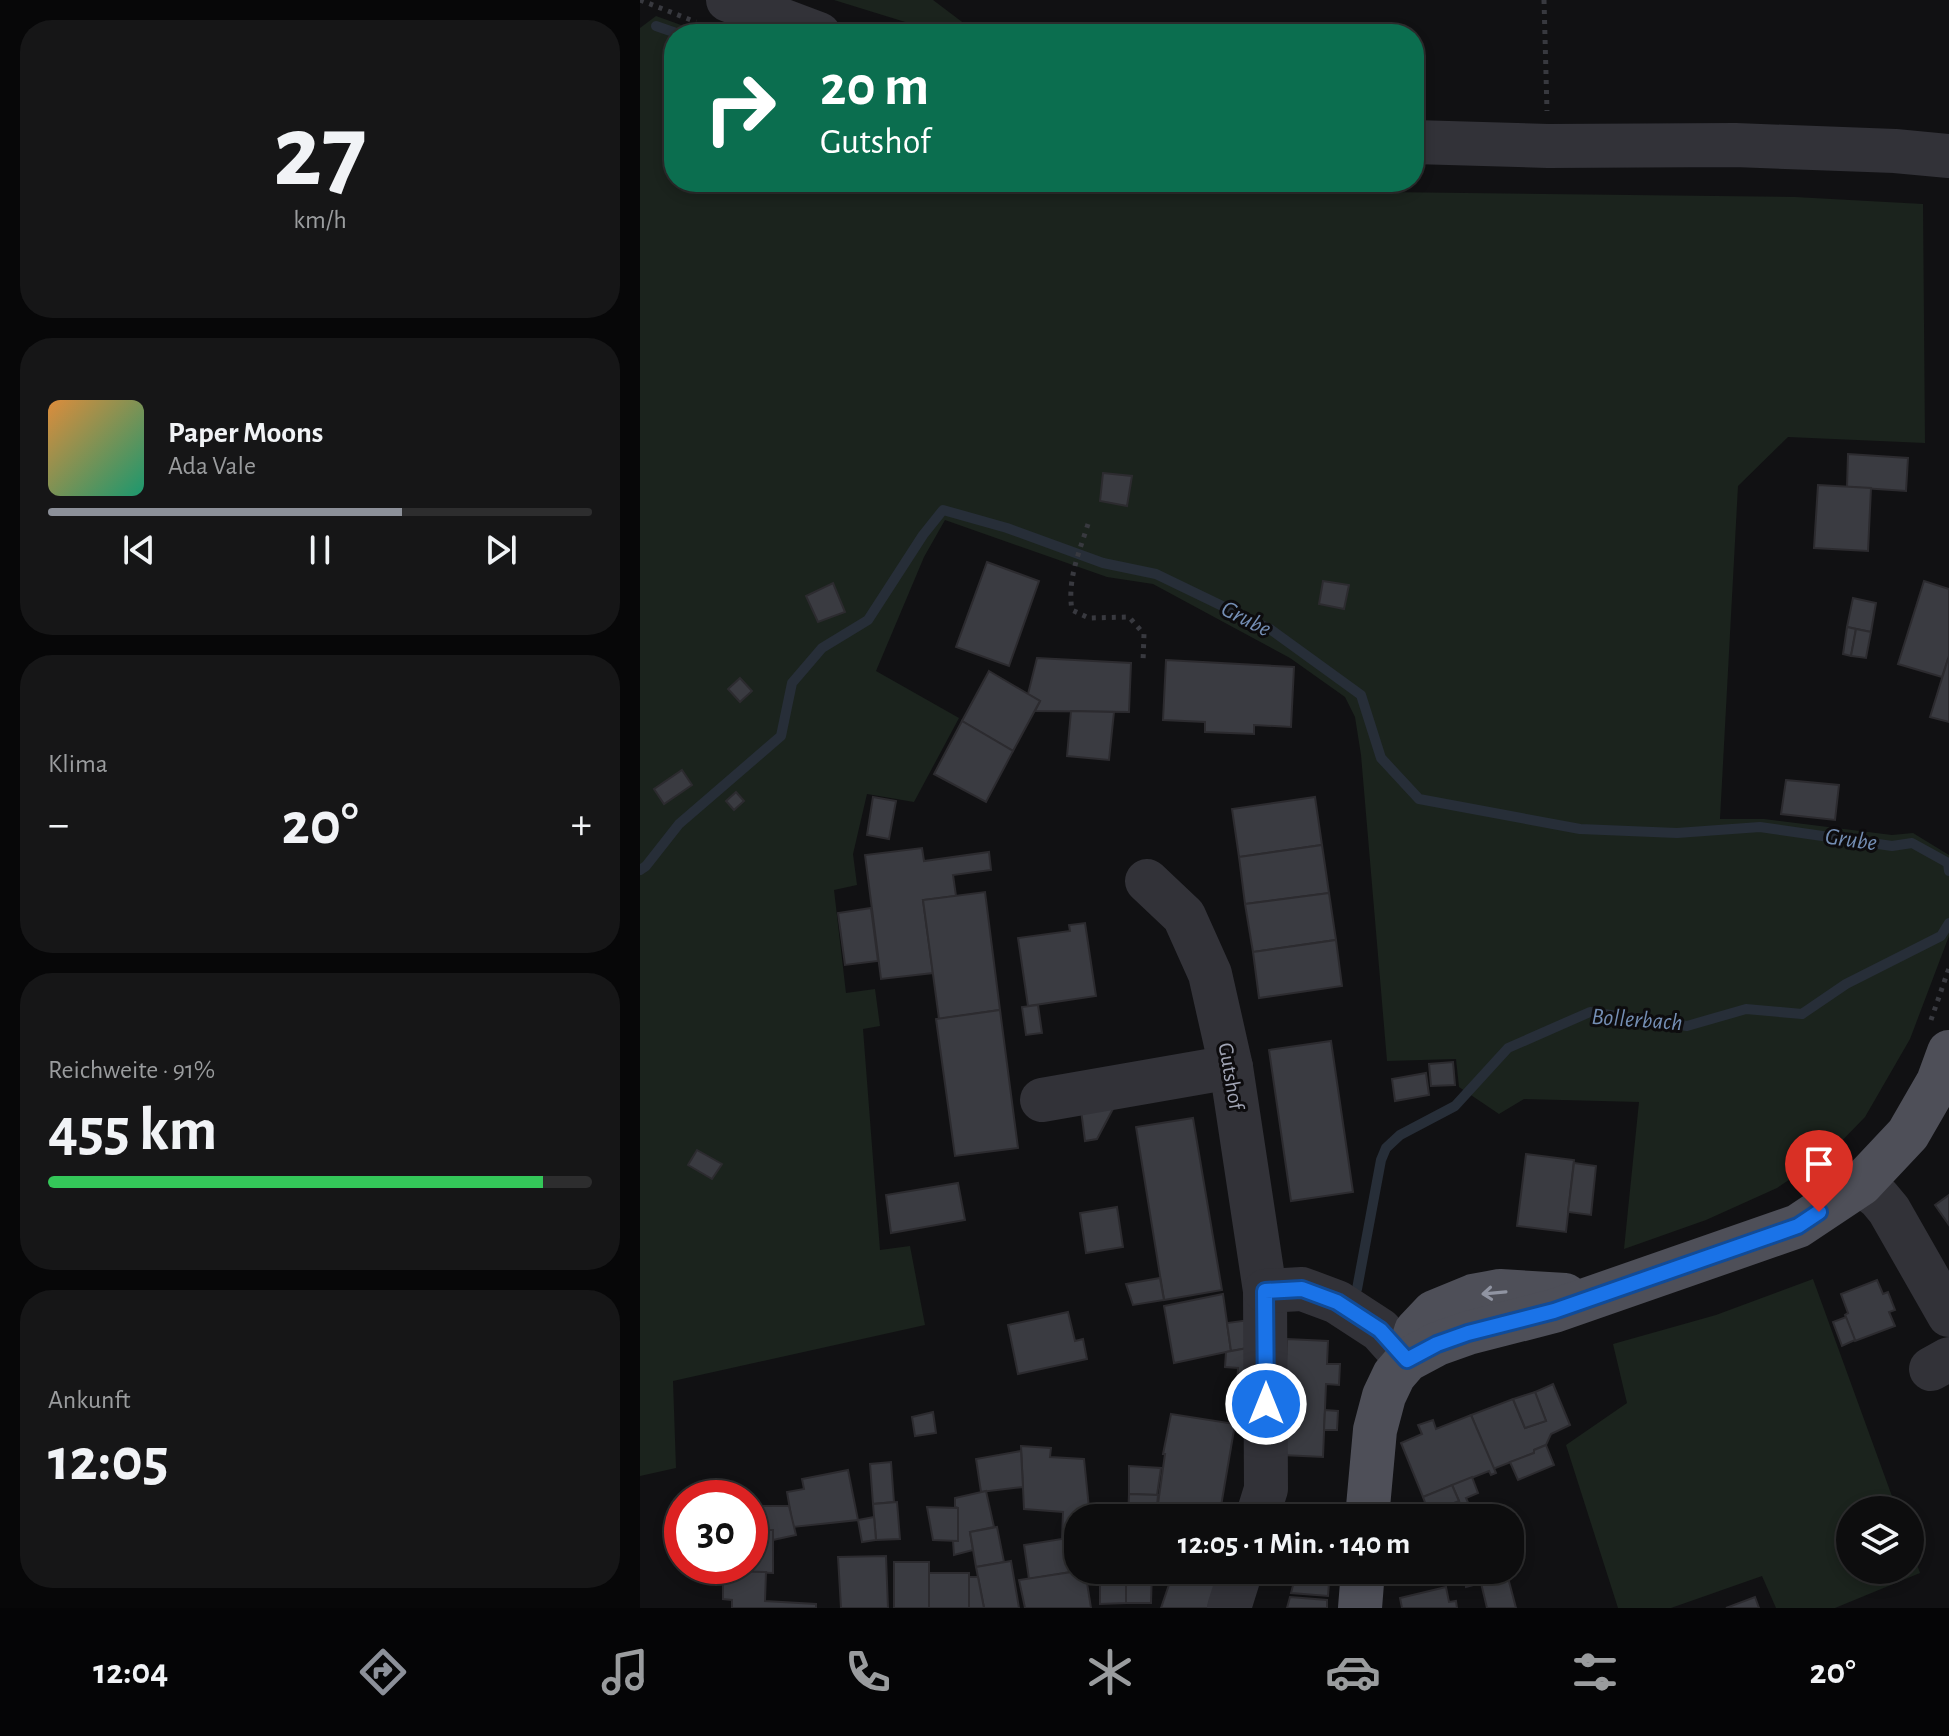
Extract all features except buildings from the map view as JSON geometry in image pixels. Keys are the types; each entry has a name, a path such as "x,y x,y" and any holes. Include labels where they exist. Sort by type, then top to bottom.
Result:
{"main road":[{"path":"1368,1504 1375,1430 1384,1396 1394,1375 1407,1360 1416,1331 1434,1312 1473,1296 1500,1291 1554,1296 1600,1294 1798,1226 1861,1184 1908,1134 1938,1082 1938,1041"},
{"path":"1360,1608 1362,1584"}],"street":[{"path":"713,11 773,24"},
{"path":"1424,142 1548,146 1735,145 1949,156"},
{"name":"Gutshof","path":"1147,881 1184,916 1210,974 1231,1067 1265,1291 1266,1489 1261,1504"},
{"path":"1042,1100 1231,1067"},
{"path":"1861,1184 1889,1210 1949,1315"},
{"path":"1265,1291 1302,1289 1337,1302 1380,1330 1407,1360"},
{"path":"1229,1608 1237,1584"}],"path":[{"path":"640,0 713,11"},
{"path":"1544,0 1548,146"},
{"path":"1088,524 1071,582 1072,610 1089,618 1129,617 1144,634 1143,662"},
{"path":"1938,1041 1949,968"}],"shaded area":[{"path":"834,0 933,0 965,24 912,24"},
{"path":"656,16 678,24 664,24 664,192 1385,192 1795,197 1923,204 1925,443 1788,437 1738,486 1720,819 1764,819 1892,835 1913,833 1949,855 1949,936 1910,1039 1865,1117 1831,1152 1777,1188 1706,1220 1624,1249 1639,1102 1524,1099 1499,1114 1459,1087 1456,1059 1387,1061 1361,755 1355,717 1345,697 1290,658 1153,584 1107,577 945,520 924,557 876,671 959,718 914,802 867,794 853,854 857,885 834,890 846,993 875,989 880,1026 863,1029 880,1250 910,1246 925,1325 673,1381 676,1468 640,1476 640,28"},
{"path":"1813,1279 1892,1496 1836,1496 1836,1584 1893,1584 1835,1608 1776,1608 1762,1576 1671,1608 1618,1608 1566,1445 1627,1403 1613,1344 1716,1315"}],"waterway":[{"path":"656,26 664,29"},
{"name":"Grube","path":"640,870 679,824 781,736 792,683 822,648 868,620 923,535 943,510 1007,528 1103,563 1156,574 1270,629 1361,695 1381,758 1419,799 1580,829 1677,833 1760,827 1892,846 1912,843 1948,863 1949,871"},
{"name":"Bollerbach","path":"1357,1289 1381,1160 1386,1148 1400,1135 1455,1106 1508,1048 1590,1012 1687,1026 1746,1009 1802,1014 1846,984 1941,936 1949,923"}],"route":[{"path":"1266,1404 1265,1291 1302,1289 1337,1302 1380,1330 1407,1360 1437,1344 1468,1333 1554,1311 1677,1270 1798,1226 1819,1212"}]}
